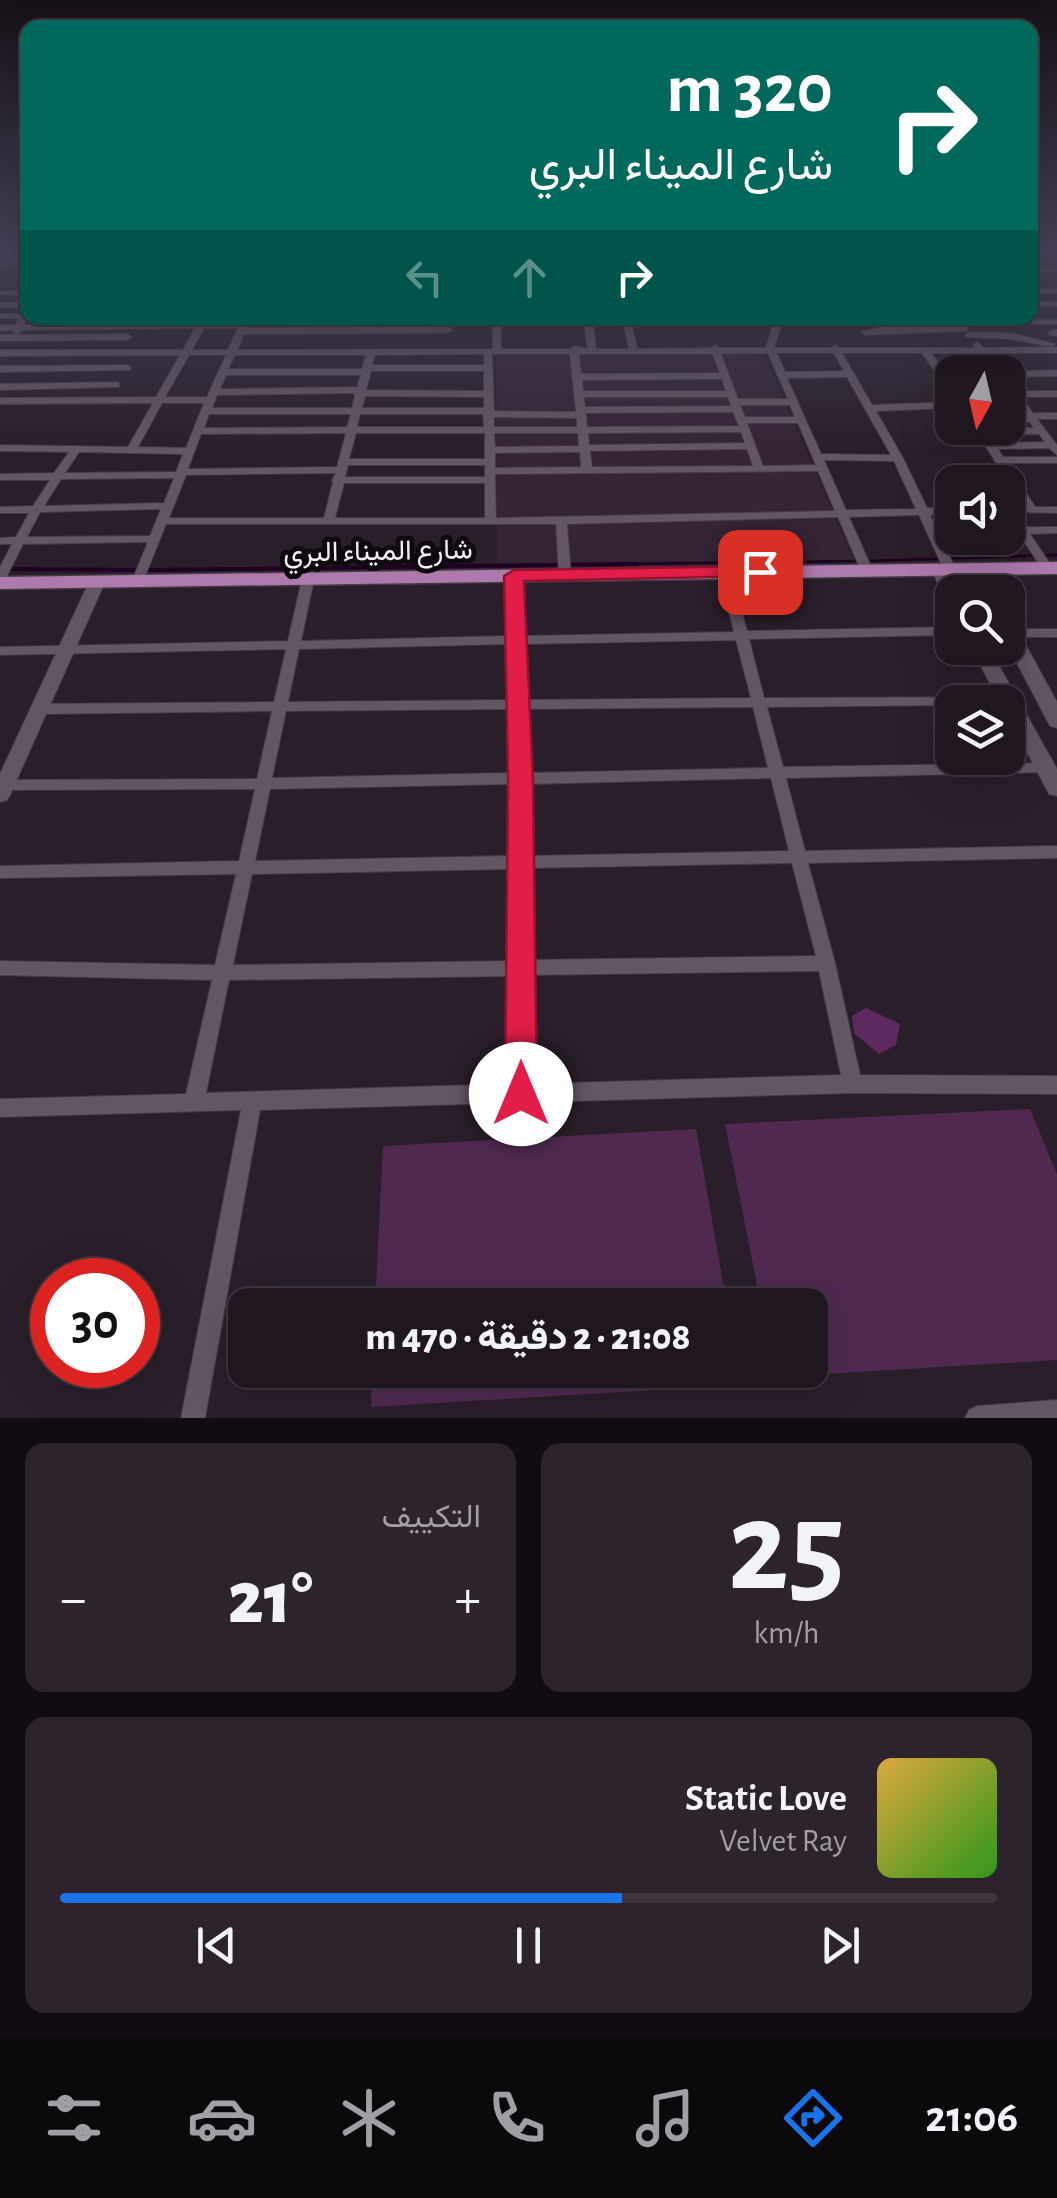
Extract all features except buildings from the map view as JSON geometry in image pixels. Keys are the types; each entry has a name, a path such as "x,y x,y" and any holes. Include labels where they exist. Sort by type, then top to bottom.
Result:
{"highway":[{"name":"شارع الميناء البري","path":"0,580 97,582 1052,568"}],"main road":[{"path":"979,569 982,575"},
{"path":"945,570 946,575"},
{"path":"1025,661 1057,721"},
{"path":"1025,728 1057,788"}],"street":[{"path":"1039,318 1056,340"},
{"path":"1038,322 1057,322"},
{"path":"21,325 5,353 0,384 116,385"},
{"path":"0,338 105,325"},
{"path":"119,353 135,325"},
{"path":"132,450 202,325"},
{"path":"138,581 243,325 299,330 448,330"},
{"path":"292,352 301,325"},
{"path":"338,351 344,325"},
{"path":"328,521 358,392 385,325"},
{"path":"447,350 448,325"},
{"path":"491,521 488,368 496,325"},
{"path":"568,325 587,470"},
{"path":"589,325 592,349"},
{"path":"629,325 650,376 672,470"},
{"path":"666,325 672,349"},
{"path":"730,325 738,348"},
{"path":"777,325 770,348 867,570"},
{"path":"861,325 874,348"},
{"path":"887,325 904,349"},
{"path":"865,332 950,325"},
{"path":"961,325 984,355"},
{"path":"965,325 1056,340"},
{"path":"1012,325 1022,337"},
{"path":"0,328 18,333 128,337"},
{"path":"5,353 1043,350 1056,340"},
{"path":"715,348 759,469"},
{"path":"835,348 898,458 933,532 945,570"},
{"path":"924,349 935,365"},
{"path":"1043,350 1057,370"},
{"path":"106,400 135,353"},
{"path":"2,369 127,368"},
{"path":"224,372 488,368"},
{"path":"1025,373 1057,370"},
{"path":"783,376 849,374"},
{"path":"577,377 724,376"},
{"path":"0,401 162,400 358,392 489,394"},
{"path":"1025,392 1057,394"},
{"path":"579,394 653,394 800,420"},
{"path":"197,431 662,430 736,411 793,402"},
{"path":"868,408 935,406"},
{"path":"1025,409 1052,444"},
{"path":"205,412 736,411"},
{"path":"1025,418 1057,416"},
{"path":"1025,439 1052,444"},
{"path":"991,446 1052,444"},
{"path":"1000,460 1052,444"},
{"path":"339,471 490,466 586,448 749,446"},
{"path":"991,446 1032,510"},
{"path":"0,448 188,452"},
{"path":"0,580 36,509 76,450"},
{"path":"0,478 490,466 759,469 898,458"},
{"path":"0,510 167,506"},
{"path":"1025,510 1057,510"},
{"path":"161,521 561,521 935,511"},
{"path":"561,521 565,575"},
{"path":"1025,531 1057,530"},
{"path":"1025,535 1052,568"},
{"path":"0,541 154,538"},
{"path":"725,572 826,964 852,1084"},
{"path":"514,576 520,779 521,1094"},
{"path":"194,1103 308,578"},
{"path":"97,582 2,788 1046,767"},
{"path":"0,651 935,632"},
{"path":"1025,632 1057,633"},
{"path":"37,709 935,701"},
{"path":"0,872 1057,852"},
{"path":"0,968 223,973 826,964"},
{"path":"0,1108 852,1084 1057,1085"},
{"path":"193,1418 252,1101"},
{"path":"977,1418 1057,1412"}],"shaded area":[{"path":"762,350 855,562 497,564 496,353"},
{"path":"1030,1109 1057,1174 1057,1360 828,1374 828,1288 758,1288 725,1124"},
{"path":"696,1129 724,1288 376,1288 383,1146"},
{"path":"372,1388 691,1388 371,1407"}],"waterway":[{"path":"867,561 1057,555"},
{"path":"440,566 857,561"},
{"path":"147,570 637,564"},
{"path":"0,569 138,570"}],"route":[{"path":"521,1094 520,779 514,576 760,572"}]}
